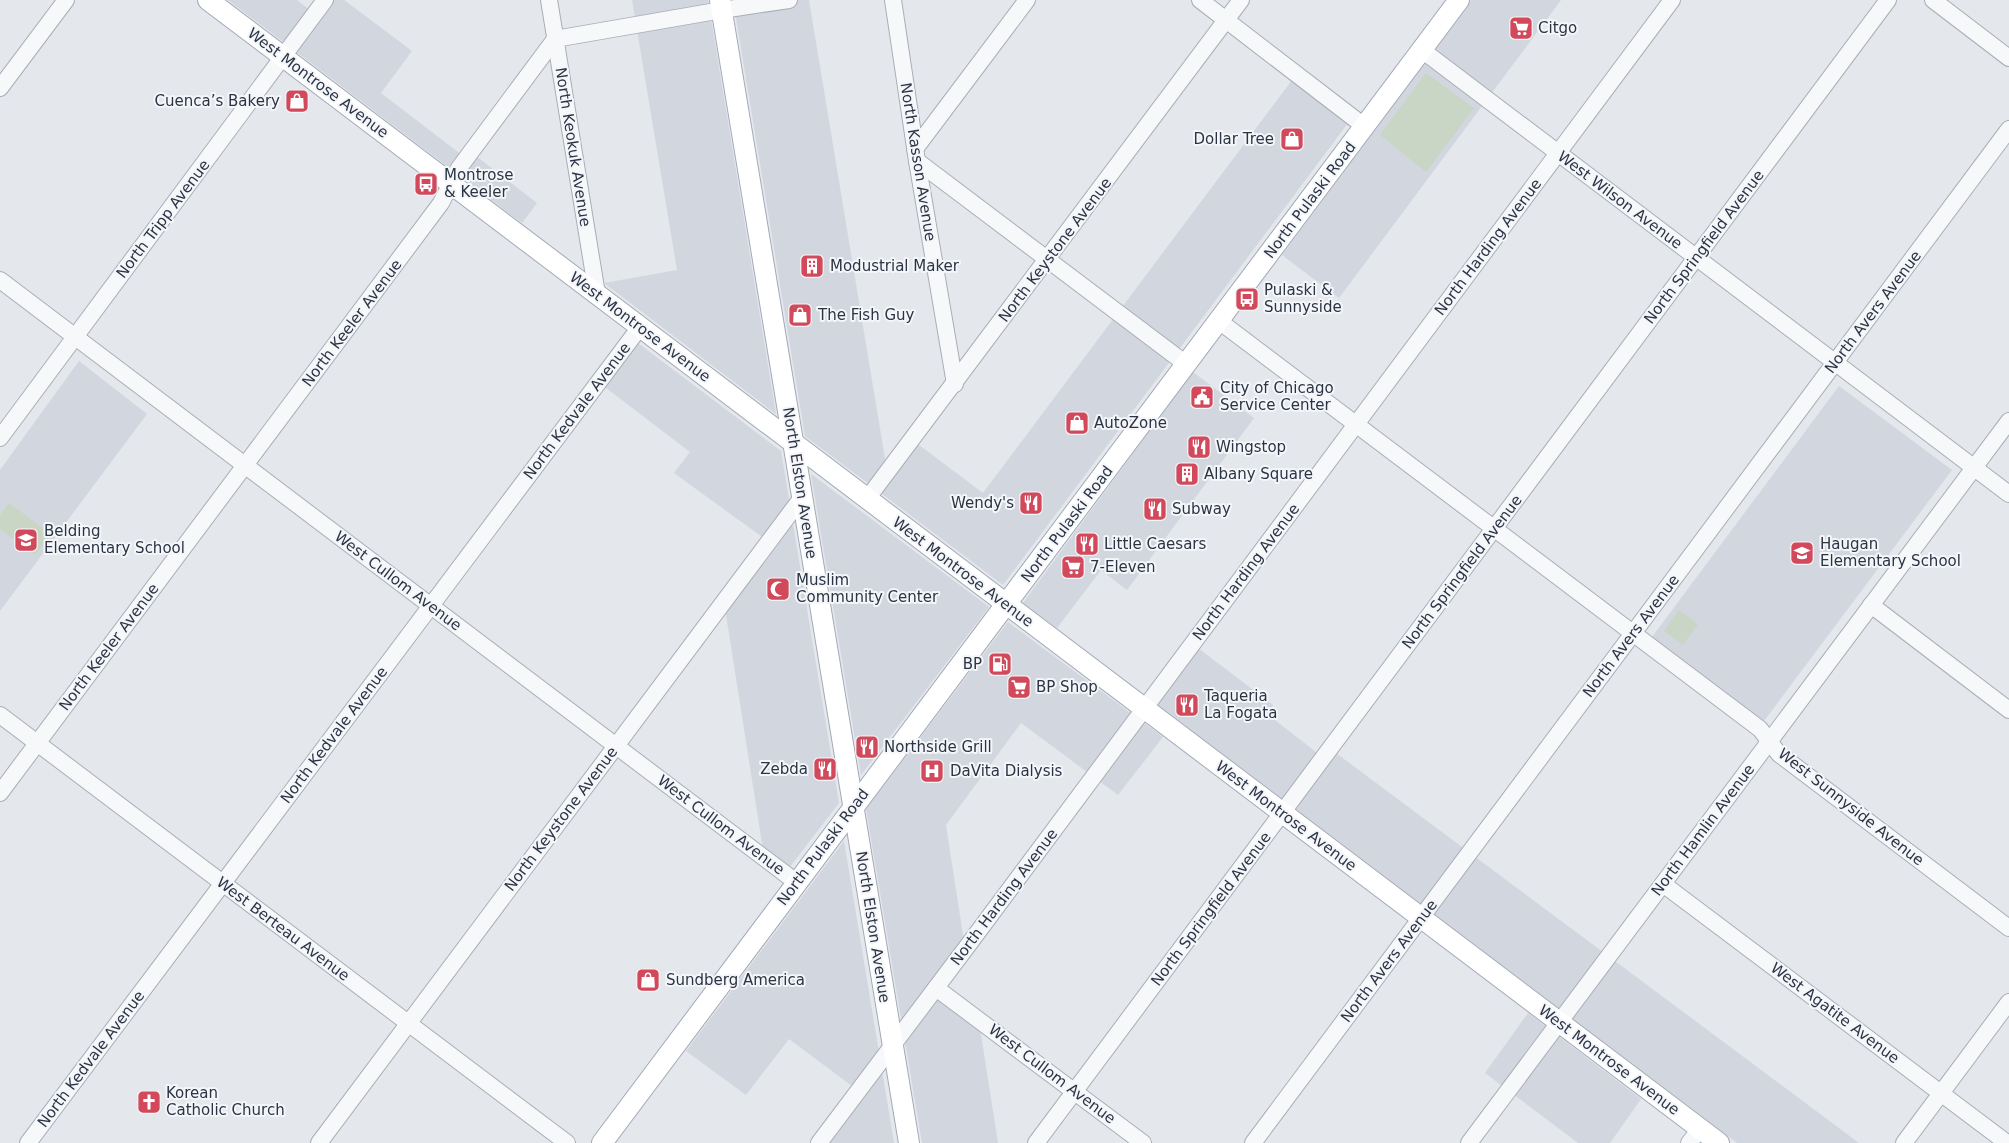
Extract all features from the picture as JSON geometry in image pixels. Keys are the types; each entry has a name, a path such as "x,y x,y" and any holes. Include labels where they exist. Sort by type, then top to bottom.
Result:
{"main road":[{"name":"West Montrose Avenue","path":"208,0 1559,1022 1695,1136 1719,1143"},
{"name":"North Pulaski Road","path":"602,1143 1459,0"},
{"name":"North Elston Avenue","path":"721,5 909,1143"}],"street":[{"path":"0,88 66,0"},
{"name":"North Tripp Avenue","path":"0,438 325,0"},
{"name":"North Keokuk Avenue","path":"548,0 597,294"},
{"path":"555,39 721,5 789,0"},
{"name":"North Kasson Avenue","path":"893,0 916,155 955,384"},
{"path":"1027,0 916,155 1186,364"},
{"path":"1200,0 1364,126"},
{"name":"North Keystone Avenue","path":"867,499 1241,0"},
{"name":"North Harding Avenue","path":"819,1143 1672,0"},
{"name":"North Springfield Avenue","path":"1036,1143 1888,0"},
{"path":"1932,0 2009,58"},
{"name":"North Keeler Avenue","path":"0,793 441,203 459,168 555,39"},
{"name":"West Wilson Avenue","path":"1422,50 2009,494"},
{"name":"North Avers Avenue","path":"1252,1143 2009,129"},
{"name":"West Cullom Avenue","path":"0,280 796,882"},
{"name":"West Sunnyside Avenue","path":"1219,321 1760,730 1779,754 2009,928"},
{"name":"North Kedvale Avenue","path":"28,1143 640,327"},
{"name":"North Hamlin Avenue","path":"1469,1143 2009,421"},
{"name":"North Keystone Avenue","path":"319,1143 802,496"},
{"path":"1871,606 2009,710"},
{"name":"West Berteau Avenue","path":"0,715 567,1143"},
{"name":"West Agatite Avenue","path":"1663,884 2007,1143"},
{"name":"West Cullom Avenue","path":"936,988 1143,1143"},
{"path":"1904,1143 2009,1002"}],"shaded area":[{"path":"228,0 297,0 315,14 325,0 344,0 412,51 381,93 467,159 472,153 537,203 522,223"},
{"path":"632,0 708,0 776,414 604,283 677,270"},
{"path":"733,0 809,0 887,471 911,439 983,493 1295,76 1351,119 1003,585 805,436"},
{"path":"1471,0 1561,0 1339,298 1282,255"},
{"path":"630,337 781,451 839,803 786,872 764,856 724,602 769,542 674,473 690,452 597,381"},
{"name":"Belding Elementary School","path":"79,361 147,414 0,611 0,470"},
{"name":"Albany Square","path":"1193,372 1254,418 1127,590 1101,570 1057,628 1023,603"},
{"name":"Haugan Elementary School","path":"1839,386 1952,470 1764,721 1652,637"},
{"path":"811,474 989,607 861,775"},
{"path":"1008,622 1163,737 1118,795 1021,723 946,825 965,948 935,987 979,1022 998,1143 922,1143 866,809"},
{"path":"1194,645 1273,705 1267,714 1325,759 1332,750 1859,1143 1737,1143 1153,701"},
{"path":"844,841 894,1143 822,1143 860,1092 789,1039 746,1095 686,1051"},
{"path":"1528,1013 1641,1099 1610,1143 1578,1143 1485,1073"}],"green space":[{"path":"1426,73 1474,108 1426,172 1380,135"},
{"path":"9,503 51,534 35,555 0,529 0,515"},
{"path":"1679,610 1698,624 1683,645 1664,631"}],"place":[{"name":"Citgo","path":"1521,28"},
{"name":"Cuenca’s Bakery","path":"297,101"},
{"name":"Dollar Tree","path":"1292,139"},
{"name":"Montrose & Keeler","path":"426,184"},
{"name":"Modustrial Maker","path":"812,266"},
{"name":"Pulaski & Sunnyside","path":"1247,299"},
{"name":"The Fish Guy","path":"800,315"},
{"name":"City of Chicago Service Center","path":"1202,397"},
{"name":"AutoZone","path":"1077,423"},
{"name":"Wingstop","path":"1199,447"},
{"name":"Albany Square","path":"1187,474"},
{"name":"Wendy's","path":"1031,503"},
{"name":"Subway","path":"1155,509"},
{"name":"Belding Elementary School","path":"26,540"},
{"name":"Little Caesars","path":"1087,544"},
{"name":"Haugan Elementary School","path":"1802,553"},
{"name":"7-Eleven","path":"1073,567"},
{"name":"Muslim Community Center","path":"778,589"},
{"name":"BP","path":"1000,664"},
{"name":"BP Shop","path":"1019,687"},
{"name":"Taqueria La Fogata","path":"1187,705"},
{"name":"Northside Grill","path":"867,747"},
{"name":"Zebda","path":"825,769"},
{"name":"DaVita Dialysis","path":"932,771"},
{"name":"Sundberg America","path":"648,980"},
{"name":"Korean Catholic Church","path":"149,1102"}]}
